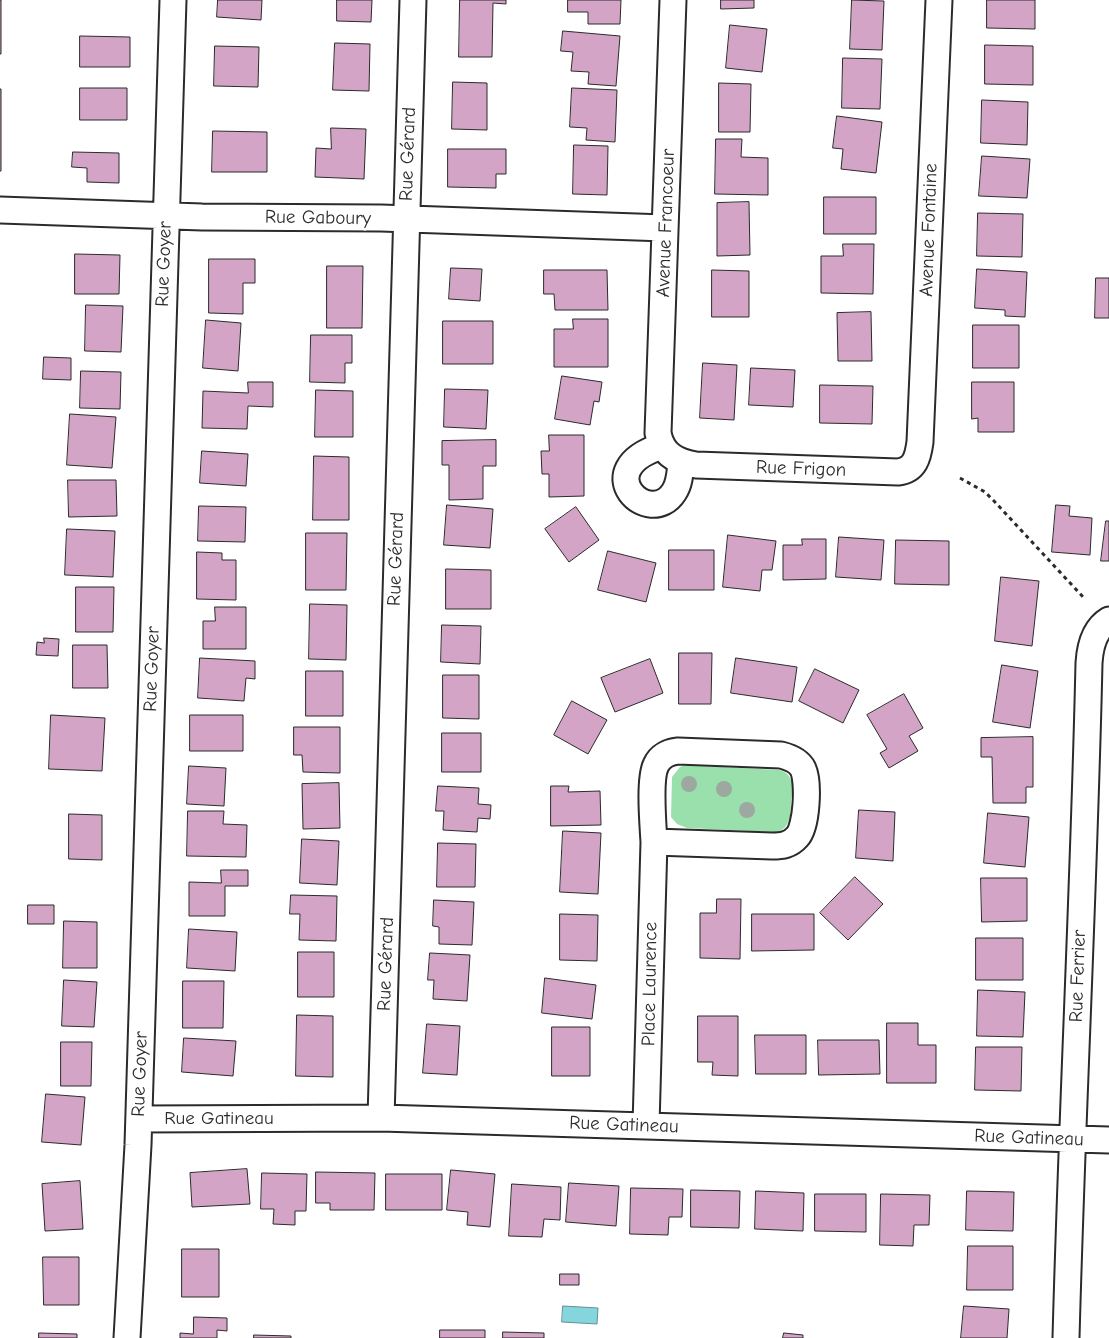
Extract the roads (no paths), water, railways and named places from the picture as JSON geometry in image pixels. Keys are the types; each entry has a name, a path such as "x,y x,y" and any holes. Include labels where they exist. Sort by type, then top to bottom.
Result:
{"street":[{"name":"Rue Goyer","path":"127,1338 139,1119 173,0"},
{"name":"Rue Gérard","path":"381,1118 413,0"},
{"name":"Avenue Francoeur","path":"662,446 658,433 673,0"},
{"name":"Avenue Fontaine","path":"916,460 921,432 939,0"},
{"name":"Rue Gaboury","path":"0,210 406,219 665,228"},
{"path":"662,446 670,456 682,462 678,485 669,498 655,505 642,502 636,498 627,486 626,472 642,454 662,446"},
{"name":"Rue Frigon","path":"682,462 696,465 898,472 909,469 916,460"},
{"name":"Rue Ferrier","path":"1066,1338 1089,657 1095,636 1099,629 1109,620"},
{"name":"Place Laurence","path":"646,1125 654,842 654,768 659,760 678,751 781,755 793,759 803,769 806,786 803,824 798,836 788,844 772,846 654,842"},
{"name":"Rue Gatineau","path":"139,1119 381,1118 1109,1140"}],"water":[{"path":"563,1306 598,1308 597,1324 562,1322"}]}
